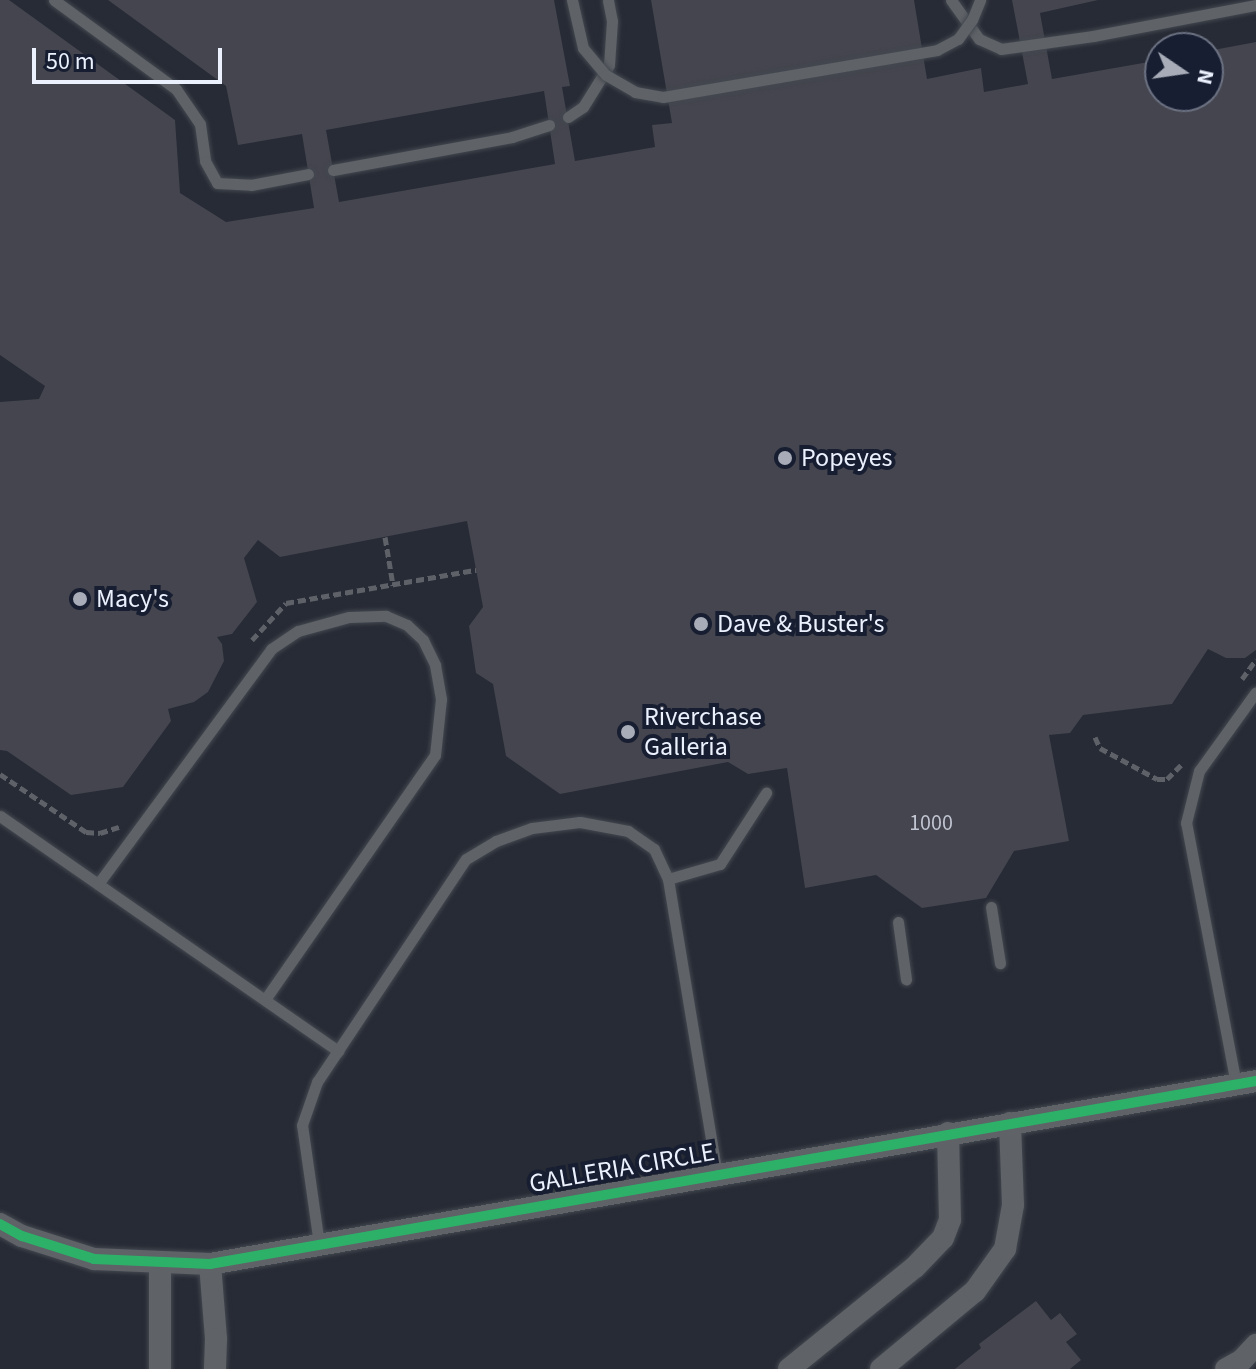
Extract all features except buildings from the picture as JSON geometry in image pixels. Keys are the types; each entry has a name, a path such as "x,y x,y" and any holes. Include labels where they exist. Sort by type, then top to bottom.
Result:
{"street":[{"name":"GALLERIA CIRCLE","path":"0,1224 22,1236 94,1259 210,1264 1246,1082"},
{"path":"881,1369 975,1291 1005,1249 1013,1205 1010,1123"},
{"path":"789,1369 915,1267 943,1238 950,1220 948,1133"},
{"path":"160,1263 160,1369"},
{"path":"210,1264 216,1339 215,1369"},
{"path":"1226,1369 1242,1360 1256,1345"}],"lane":[{"path":"54,0 176,89 200,124 205,161 217,183 251,185 308,174"},
{"path":"572,0 583,48 606,75 635,92 663,97 937,50 958,39 972,20 980,0"},
{"path":"568,117 583,107 609,65 612,21 608,0"},
{"path":"951,0 979,39 1001,49 1093,36 1256,5"},
{"path":"333,170 512,137 549,125"},
{"path":"98,884 271,649 298,631 349,617 386,616 407,625 423,640 435,665 441,699 435,755 265,1000"},
{"path":"1246,1082 1186,823 1199,771 1256,692"},
{"path":"668,879 720,864 766,793"},
{"path":"0,816 338,1051"},
{"path":"319,1244 302,1125 317,1082 466,859 496,841 532,828 580,822 628,831 654,849 668,879 717,1174"},
{"path":"991,907 1000,963"},
{"path":"898,922 906,979"}],"path":[{"path":"385,537 393,585"},
{"path":"1238,685 1256,660"},
{"path":"1095,737 1100,748 1157,779 1167,779 1186,759"}],"cycle path":[{"path":"0,1224 22,1236 94,1259 210,1264 1256,1081"}],"place":[{"name":"Popeyes","path":"785,458"},
{"name":"Macy's","path":"80,599"},
{"name":"Dave & Buster's","path":"701,624"},
{"name":"Riverchase Galleria","path":"628,732"}]}
